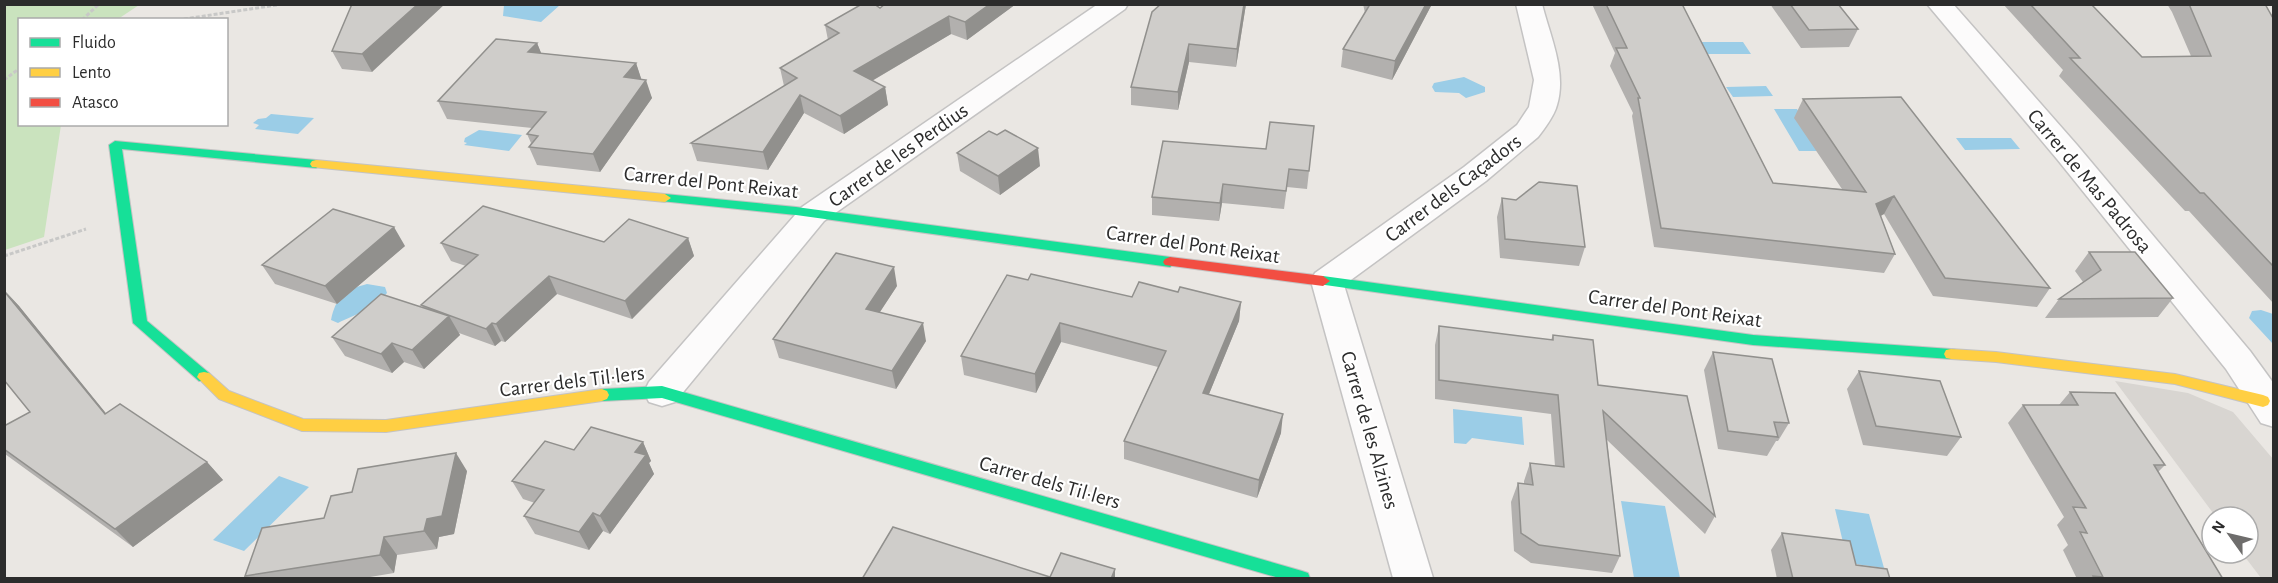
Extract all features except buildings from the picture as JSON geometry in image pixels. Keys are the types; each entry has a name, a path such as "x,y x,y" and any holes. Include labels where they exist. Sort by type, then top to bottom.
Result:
{"street":[{"name":"Carrer de les Perdius","path":"662,392 813,214 1116,4"},
{"name":"Carrer dels Caçadors","path":"1327,281 1475,174 1528,131 1543,106 1548,80 1529,4"},
{"name":"Carrer de Mas Padrosa","path":"1939,4 2067,152 2238,360 2269,407"},
{"name":"Carrer del Pont Reixat","path":"115,145 813,214 1258,274 1327,281 1753,340 1996,357 2175,379 2269,407"},
{"name":"Carrer dels Til·lers","path":"115,145 141,323 224,395 302,425 386,426 609,394 662,392 737,412 1302,579"},
{"name":"Carrer de les Alzines","path":"1327,281 1413,579"}],"path":[{"path":"84,18 99,4"},
{"path":"191,18 283,4"},
{"path":"4,80 18,70"},
{"path":"4,256 125,217"}],"green space":[{"path":"4,5 139,5 120,18 18,18 18,126 61,126 44,237 5,250"}],"shaded area":[{"path":"2115,381 2188,393 2233,412 2273,459 2273,578 2261,578 2251,565 2260,565 2260,505 2207,505"}],"water":[{"path":"504,5 560,5 541,22 503,16"},
{"path":"1701,42 1743,42 1751,54 1707,54"},
{"path":"1464,77 1485,87 1485,92 1466,98 1459,93 1435,92 1432,87 1434,83"},
{"path":"1766,86 1773,96 1733,97 1726,87"},
{"path":"1774,109 1797,109 1822,151 1799,151"},
{"path":"271,114 314,118 298,134 255,129 259,125 253,123"},
{"path":"479,130 522,135 509,151 464,145 467,143 464,142 465,138"},
{"path":"1956,138 2011,138 2020,149 1965,150"},
{"path":"367,284 385,287 387,293 377,303 358,314 338,323 331,320 342,296 352,289"},
{"path":"2261,310 2273,314 2273,344 2249,318 2252,311"},
{"path":"1453,409 1522,417 1524,445 1472,438 1466,444 1454,443"},
{"path":"279,476 309,487 244,551 213,540"},
{"path":"1621,501 1665,506 1680,578 1634,578"},
{"path":"1835,509 1869,514 1884,568 1848,563"}],"traffic: fast":[{"path":"204,377 140,323 115,145 316,164"},
{"path":"665,198 796,211 1170,262"},
{"path":"1323,281 1753,340 1951,354"},
{"path":"602,395 662,392 1302,578"}],"traffic: slow":[{"path":"316,164 665,198"},
{"path":"1951,354 1996,357 2175,379 2263,401"},
{"path":"204,377 224,395 302,425 386,426 602,395"}],"traffic: jam":[{"path":"1170,262 1323,281"}]}
